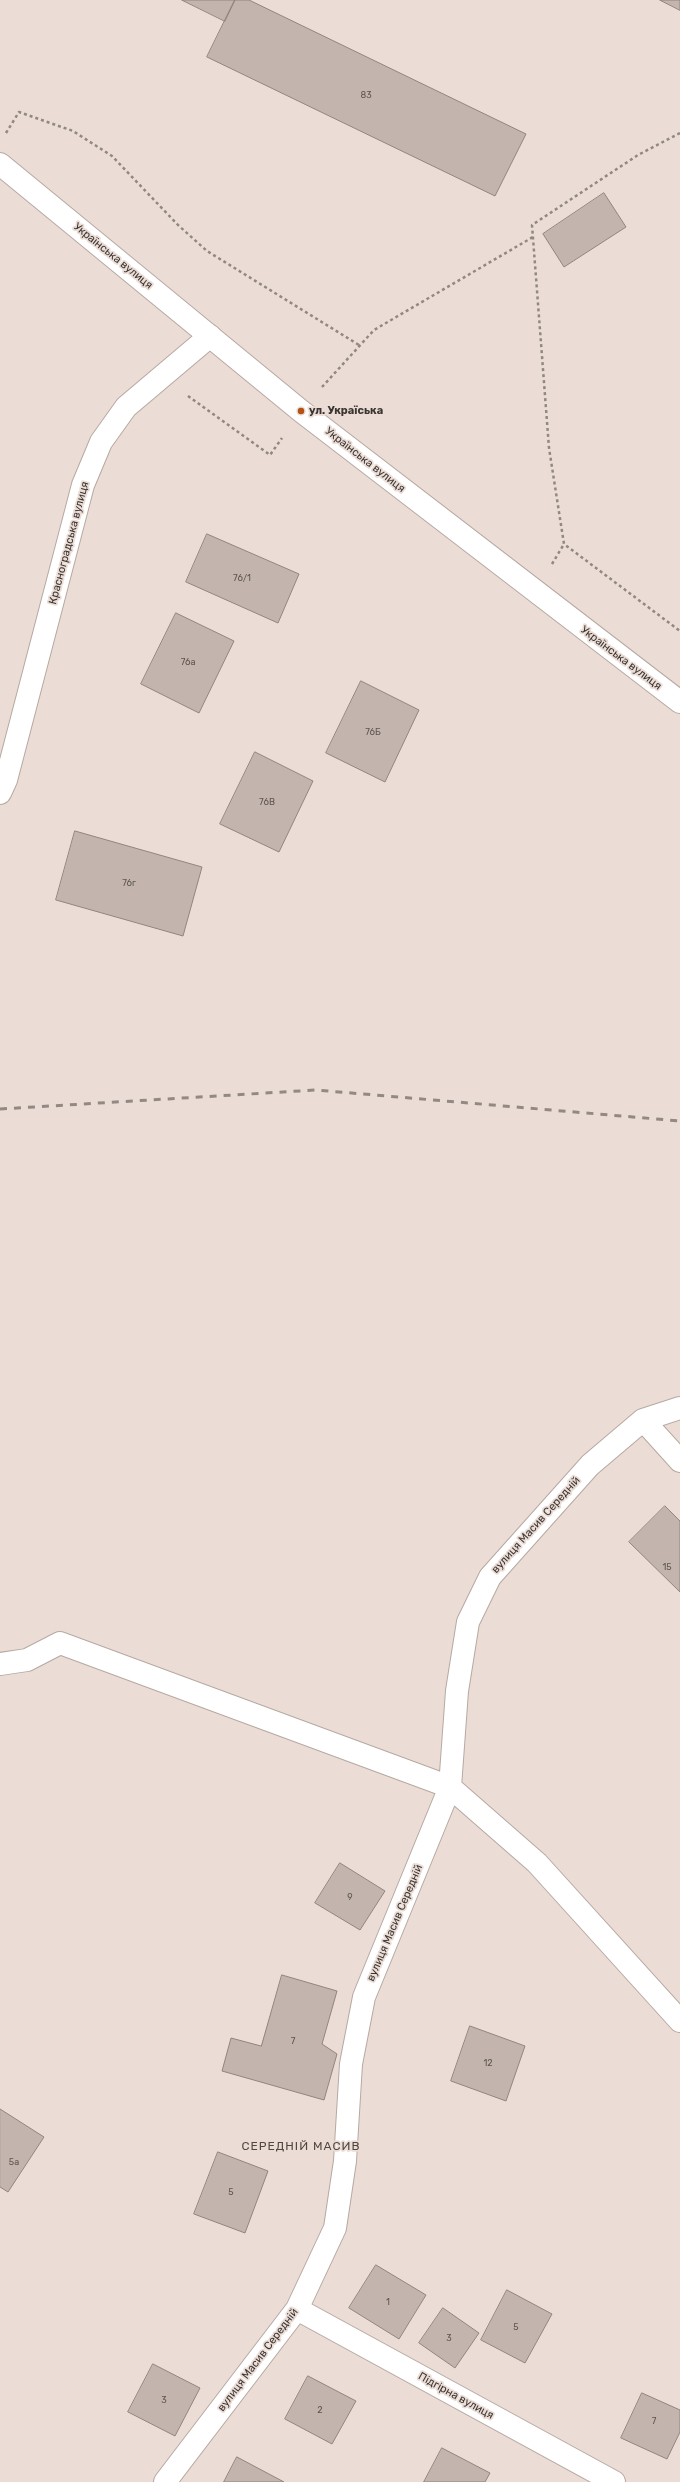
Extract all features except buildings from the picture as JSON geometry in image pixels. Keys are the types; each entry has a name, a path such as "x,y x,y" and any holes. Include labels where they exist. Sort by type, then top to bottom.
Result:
{"street":[{"name":"Українська вулиця","path":"0,164 301,411 680,702"},
{"name":"Красноградська вулиця","path":"0,793 6,780 83,486 101,442 126,407 210,336"},
{"name":"вулиця Масив Середній","path":"165,2482 297,2309 335,2228 345,2161 351,2064 364,1997 450,1787 457,1691 468,1622 490,1577 590,1465 643,1420 680,1408"},
{"path":"643,1420 680,1461"},
{"path":"0,1664 27,1660 60,1643 450,1787 537,1863 680,2021"},
{"name":"Підгірна вулиця","path":"297,2309 614,2482"}],"path":[{"path":"4,137 19,112 73,131 112,156 178,225 207,251 359,345"},
{"path":"680,133 638,155 532,225 549,448 564,544 680,631"},
{"path":"301,411 374,330 533,237"},
{"path":"162,377 270,455"}],"railway":[{"path":"0,1109 316,1090 680,1121"}],"place":[{"name":"ул. Україська","path":"301,411"}],"district":[{"name":"СЕРЕДНІЙ МАСИВ","path":"301,2147"}]}
